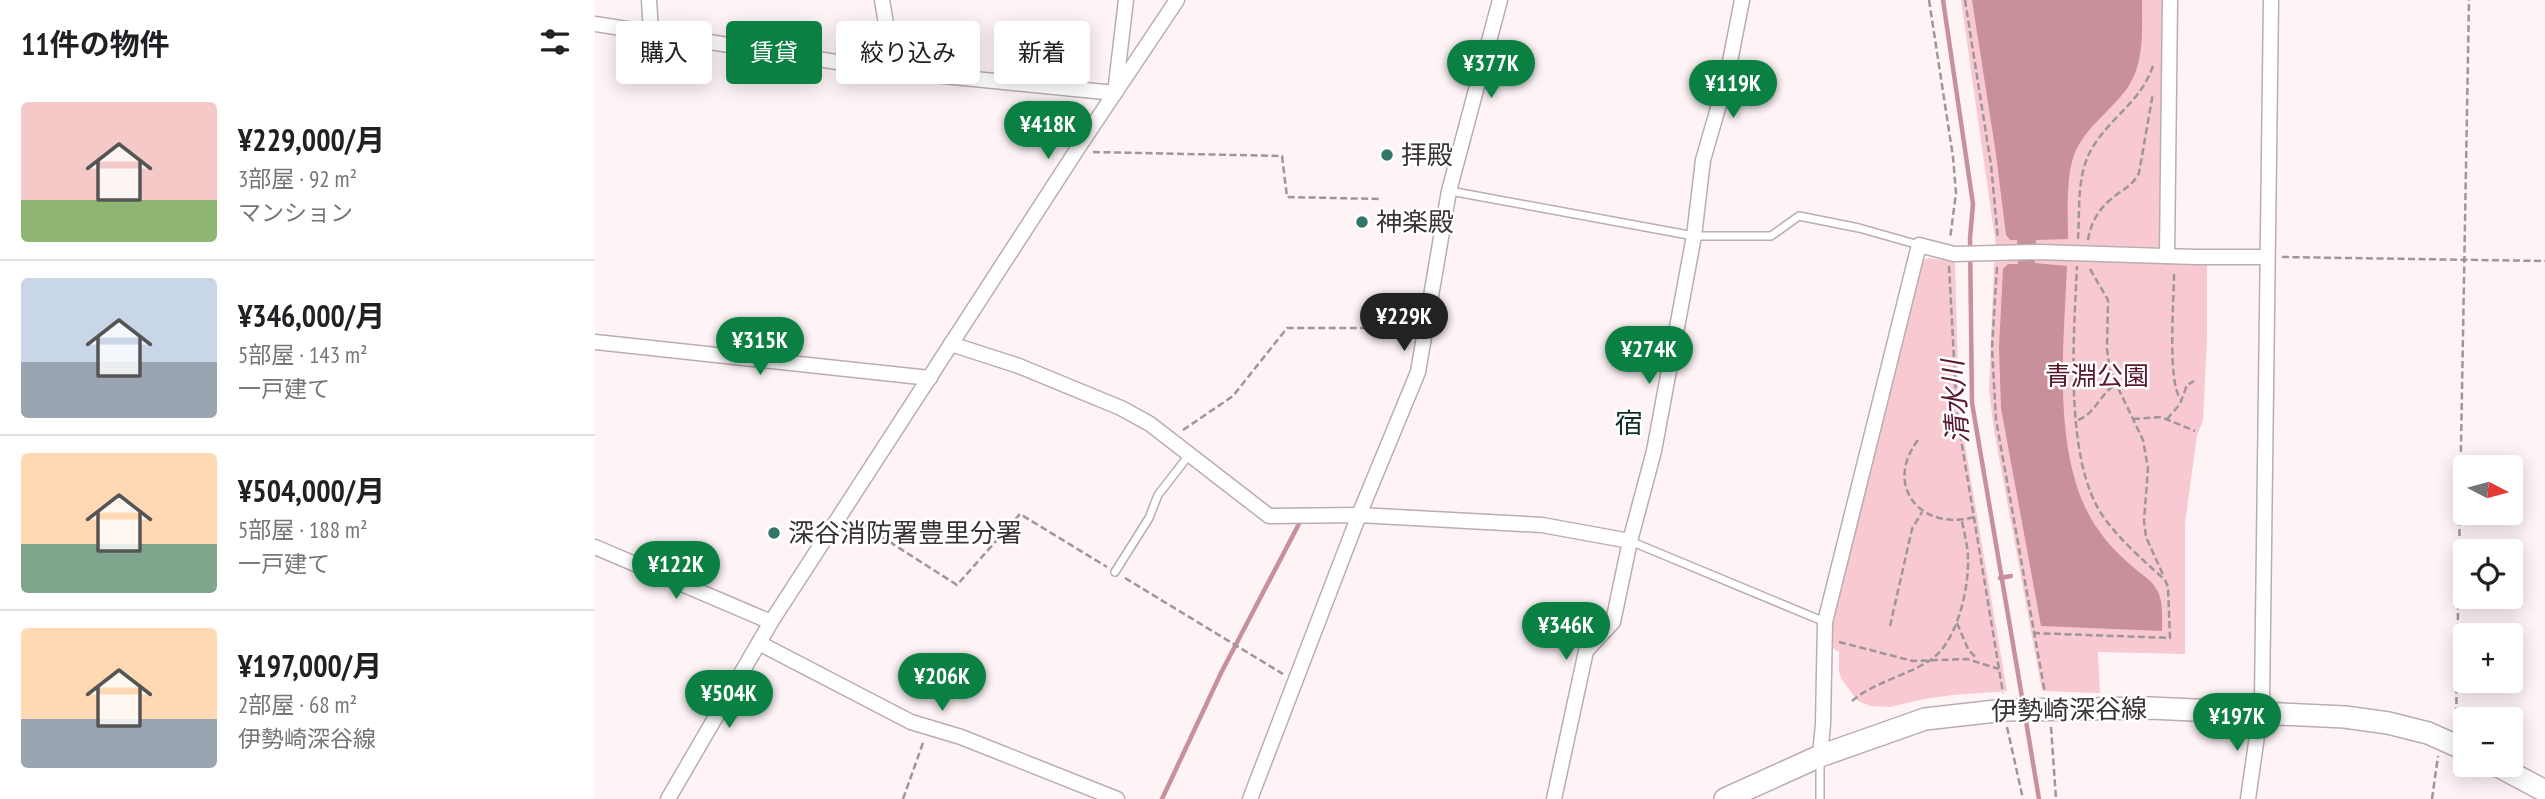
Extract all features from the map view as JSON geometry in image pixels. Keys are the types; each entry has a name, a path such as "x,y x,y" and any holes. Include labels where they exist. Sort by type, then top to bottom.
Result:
{"main road":[{"name":"伊勢崎深谷線","path":"1725,799 1820,756 1925,719 2006,705 2260,712 2371,720 2407,728 2453,744"},
{"path":"2519,777 2545,791"}],"street":[{"path":"649,0 650,21"},
{"path":"882,0 886,21"},
{"path":"1115,93 1126,0"},
{"path":"668,799 771,622 1177,0"},
{"path":"1250,799 1359,515 1418,372 1449,191 1500,0"},
{"path":"1554,799 1586,651 1613,622 1630,541 1654,452 1694,236 1703,160 1727,77 1742,0"},
{"path":"2167,256 2170,0"},
{"path":"2248,799 2260,712 2271,0"},
{"path":"595,24 616,27"},
{"path":"712,43 836,62"},
{"path":"980,80 1115,93"},
{"path":"1820,756 1825,622 1919,245 1951,253 1998,255 2039,252 2267,257"},
{"path":"595,342 930,378"},
{"path":"951,344 1019,366 1121,408 1150,424 1269,516 1359,515 1542,525 1630,541"},
{"path":"595,547 771,622"},
{"path":"759,643 911,722 961,737 1117,799"}],"lane":[{"path":"1449,191 1694,236 1771,236 1799,216 1919,245"},
{"path":"1115,572 1149,518 1158,495 1189,455"},
{"path":"1630,541 1825,622"},
{"path":"1820,756 1820,799"}],"path":[{"path":"1929,0 1956,193 1951,253 1957,415 2023,799"},
{"path":"1965,0 1990,165 1998,255 1993,348 1996,420 2052,734 2056,799"},
{"path":"2457,707 2469,0"},
{"path":"2077,246 2082,176 2086,162 2093,146 2139,94 2156,56"},
{"path":"2151,72 2157,78"},
{"path":"2088,246 2090,228 2099,211 2135,180 2139,173 2155,88"},
{"path":"1080,145 1095,153 1282,156 1287,197 1379,198"},
{"path":"2267,257 2545,261"},
{"path":"2077,260 2073,373 2076,421 2088,482 2104,518 2165,580"},
{"path":"2033,633 2170,638 2168,587 2146,537 2144,521 2148,468 2143,440 2110,371 2107,349 2108,300 2089,265"},
{"path":"2174,274 2173,376 2177,395 2181,400"},
{"path":"1170,439 1233,396 1287,328 1426,328"},
{"path":"2167,419 2181,400 2187,385 2194,381"},
{"path":"2076,421 2087,416 2115,385"},
{"path":"2133,419 2161,416 2195,431"},
{"path":"1919,440 1908,458 1906,487 1911,500 1931,517 1962,521 1975,517"},
{"path":"843,512 957,585 1020,514 1295,682"},
{"path":"1890,626 1912,530 1922,512"},
{"path":"1852,701 1931,660 1940,652 1957,623 1966,587 1969,556 1962,521"},
{"path":"1957,623 1968,649 1979,662"},
{"path":"1836,642 1913,661 1967,659 1999,669"},
{"path":"903,799 929,727"},
{"path":"2432,799 2453,744"}],"green space":[{"path":"1961,0 2164,0 2162,243 2159,247 1996,246"},
{"path":"1925,259 1955,262 1959,410 2007,691 1953,695 1890,707 1870,706 1858,701 1842,680 1839,672 1839,652 1830,646 1831,622 1919,270"},
{"name":"青淵公園","path":"2040,259 2207,262 2203,421 2197,435 2185,523 2185,654 2098,652 2100,693 2042,691 1994,430 1989,391 1994,262"}],"shaded area":[{"path":"1972,0 2142,0 2141,47 2137,69 2126,90 2088,132 2073,157 2068,192 2068,239 2036,240 2035,263 2067,266 2063,390 2069,452 2076,482 2086,509 2101,533 2119,554 2157,589 2161,603 2162,631 2041,626 2001,408 1999,347 2003,269 2008,264 2018,264 2017,240 2010,240 2006,235"}],"waterway":[{"name":"清水川","path":"1943,0 1973,204 1970,238 1972,403 2023,703"},
{"path":"1162,799 1221,673 1301,520"},
{"path":"2000,578 2011,576"},
{"name":"清水川","path":"2025,715 2039,799"}],"place":[{"name":"拝殿","path":"1387,155"},
{"name":"神楽殿","path":"1362,222"},
{"name":"深谷消防署豊里分署","path":"774,533"}],"district":[{"name":"宿","path":"1629,423"}]}
